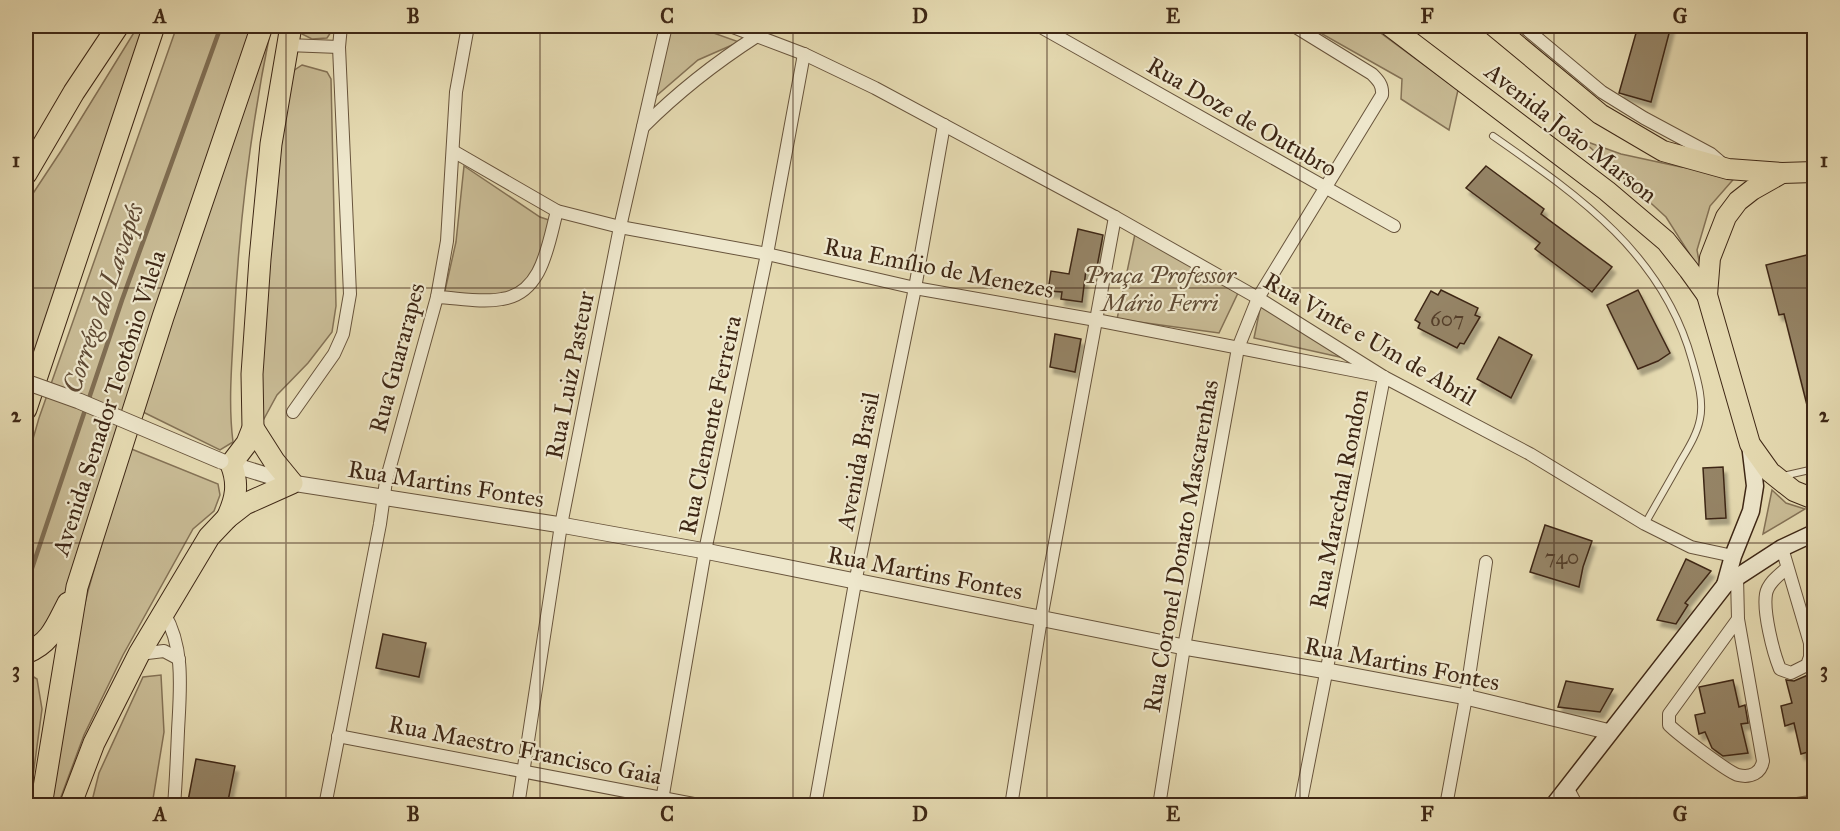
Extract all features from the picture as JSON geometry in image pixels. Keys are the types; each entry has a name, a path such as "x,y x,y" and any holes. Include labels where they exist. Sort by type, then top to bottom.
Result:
{"highway":[{"path":"26,174 74,92 118,26"},
{"path":"26,409 154,26"},
{"name":"Avenida Senador Teotônio Vilela","path":"41,806 76,587 163,317 262,26"},
{"path":"227,518 234,502 236,489 235,473 226,463 247,443 253,428 252,374 260,259 271,144 289,35"},
{"path":"70,806 94,743 139,654 199,552 227,518 245,504 292,483 274,461 253,428"},
{"path":"28,652 49,639 76,587"}],"main road":[{"name":"Avenida João Marson","path":"1390,26 1607,192 1666,241 1707,296"},
{"name":"Avenida João Marson","path":"1494,26 1600,114 1663,151 1728,169 1782,173 1815,172"},
{"path":"1731,581 1733,556 1747,524 1754,495 1750,444 1707,296 1710,258 1726,217 1738,201 1782,173"},
{"path":"1750,444 1764,464 1777,477 1794,491 1815,499"},
{"path":"1553,806 1731,581 1782,548 1815,533"}],"street":[{"path":"293,412 334,354 344,334 351,294 339,47 341,26"},
{"name":"Rua Guararapes","path":"325,806 389,470 437,297 447,241 456,92 468,26"},
{"name":"Rua Luiz Pasteur","path":"518,806 561,525 620,227 666,26"},
{"name":"Rua Vinte e Um de Abril","path":"730,26 804,54 875,88 1115,217 1258,298 1384,377 1530,454 1645,524 1691,547 1733,556"},
{"name":"Rua Doze de Outubro","path":"1039,26 1394,226"},
{"name":"Rua Coronel Donato Mascarenhas","path":"1159,806 1184,647 1238,348 1258,298 1379,101 1383,89 1378,80 1365,68 1294,26"},
{"path":"1523,26 1602,92 1644,118 1712,154 1728,169"},
{"path":"289,35 339,47"},
{"path":"642,128 668,102 705,71 757,36"},
{"name":"Rua Clemente Ferreira","path":"662,802 705,551 767,254 804,54"},
{"name":"Avenida Brasil","path":"815,806 855,583 915,288 944,125"},
{"name":"Rua Emílio de Menezes","path":"453,151 557,211 620,227 767,254 915,288 1096,320 1384,377"},
{"path":"437,297 501,300 520,293 531,285 538,274 557,211"},
{"path":"1011,806 1041,620 1115,217"},
{"name":"Rua Marechal Rondon","path":"1300,806 1384,377"},
{"name":"Rua Martins Fontes","path":"26,382 79,401 226,463 292,483 561,525 705,551 1041,620 1466,697 1610,732"},
{"path":"1782,548 1810,643 1810,657 1807,665 1791,673 1780,669 1773,653 1766,606 1766,592 1787,568"},
{"path":"1446,806 1466,697 1486,562"},
{"path":"1731,581 1738,620 1763,761 1762,768 1753,775 1737,775 1669,726 1669,714 1738,620"},
{"path":"164,613 171,624 179,659 180,698 174,806"},
{"path":"139,654 164,651 179,659"},
{"name":"Rua Maestro Francisco Gaia","path":"339,736 524,771 662,802 704,806"},
{"path":"1567,787 1577,806"}],"lane":[{"path":"1493,136 1539,168 1592,210 1640,257 1662,290 1682,330 1696,374 1700,418 1693,439 1645,524"},
{"path":"1777,477 1815,470"}],"green space":[{"path":"138,26 151,26 31,366 26,364 26,204"},
{"path":"177,26 257,26 48,652 29,634 26,634 26,463 39,418"},
{"path":"301,26 333,26 333,29 327,38 312,39 302,34"},
{"path":"670,26 694,26 739,42 698,60 655,97"},
{"path":"1308,26 1371,26 1458,90 1449,130 1401,99 1402,79"},
{"path":"271,28 252,138 239,249 231,383 233,442 220,450 139,410"},
{"path":"302,65 327,72 331,79 336,306 332,332 308,363 277,395 259,428 259,358 287,89 293,71"},
{"path":"1582,140 1621,154 1681,167 1738,174 1710,206 1697,250 1701,272 1666,217"},
{"path":"464,166 540,217 549,220 539,266 522,288 511,293 485,297 444,295 456,242"},
{"name":"Praça Professor Mário Ferri","path":"1135,234 1238,293 1219,333 1117,319"},
{"path":"1261,304 1344,358 1254,338"},
{"path":"129,448 218,484 220,495 214,511 193,529 123,655 84,735 58,805 50,806 66,680 88,591"},
{"path":"1772,490 1786,503 1805,509 1763,534"},
{"path":"26,672 37,679 42,709 29,806 26,805"},
{"path":"161,675 164,732 152,805 91,805 99,773 143,677"},
{"path":"1814,795 1814,805 1753,805 1758,804"}],"building":[{"path":"1638,26 1671,26 1651,102 1619,93"},
{"path":"1486,166 1544,209 1541,214 1612,267 1592,292 1535,249 1540,243 1466,188"},
{"path":"1078,229 1103,235 1096,272 1086,270 1082,302 1061,299 1062,292 1048,291 1051,271 1069,274"},
{"path":"1815,253 1815,416 1810,417 1784,314 1779,315 1766,265"},
{"path":"1441,290 1478,308 1475,315 1480,317 1464,344 1460,343 1457,348 1418,328 1420,323 1415,320 1431,291 1438,295"},
{"path":"1638,290 1670,353 1638,369 1607,305"},
{"path":"1055,334 1081,339 1075,372 1050,367"},
{"path":"1499,337 1532,355 1511,398 1477,379"},
{"path":"1723,467 1726,518 1706,519 1703,468"},
{"path":"1545,525 1592,541 1579,587 1530,572"},
{"path":"1686,559 1711,571 1685,603 1688,605 1676,624 1657,620"},
{"path":"383,634 426,643 419,677 376,668"},
{"path":"1815,672 1815,750 1801,754 1794,723 1785,726 1781,706 1792,703 1786,680 1794,681"},
{"path":"1733,680 1739,707 1745,705 1748,723 1741,724 1748,753 1723,756 1712,748 1705,732 1699,734 1695,715 1705,713 1699,687"},
{"path":"1566,681 1613,689 1600,712 1558,707"},
{"path":"196,759 235,766 227,806 187,806"}],"waterway":[{"name":"Corrégo do Lavapés","path":"26,586 122,300 221,26"}]}
